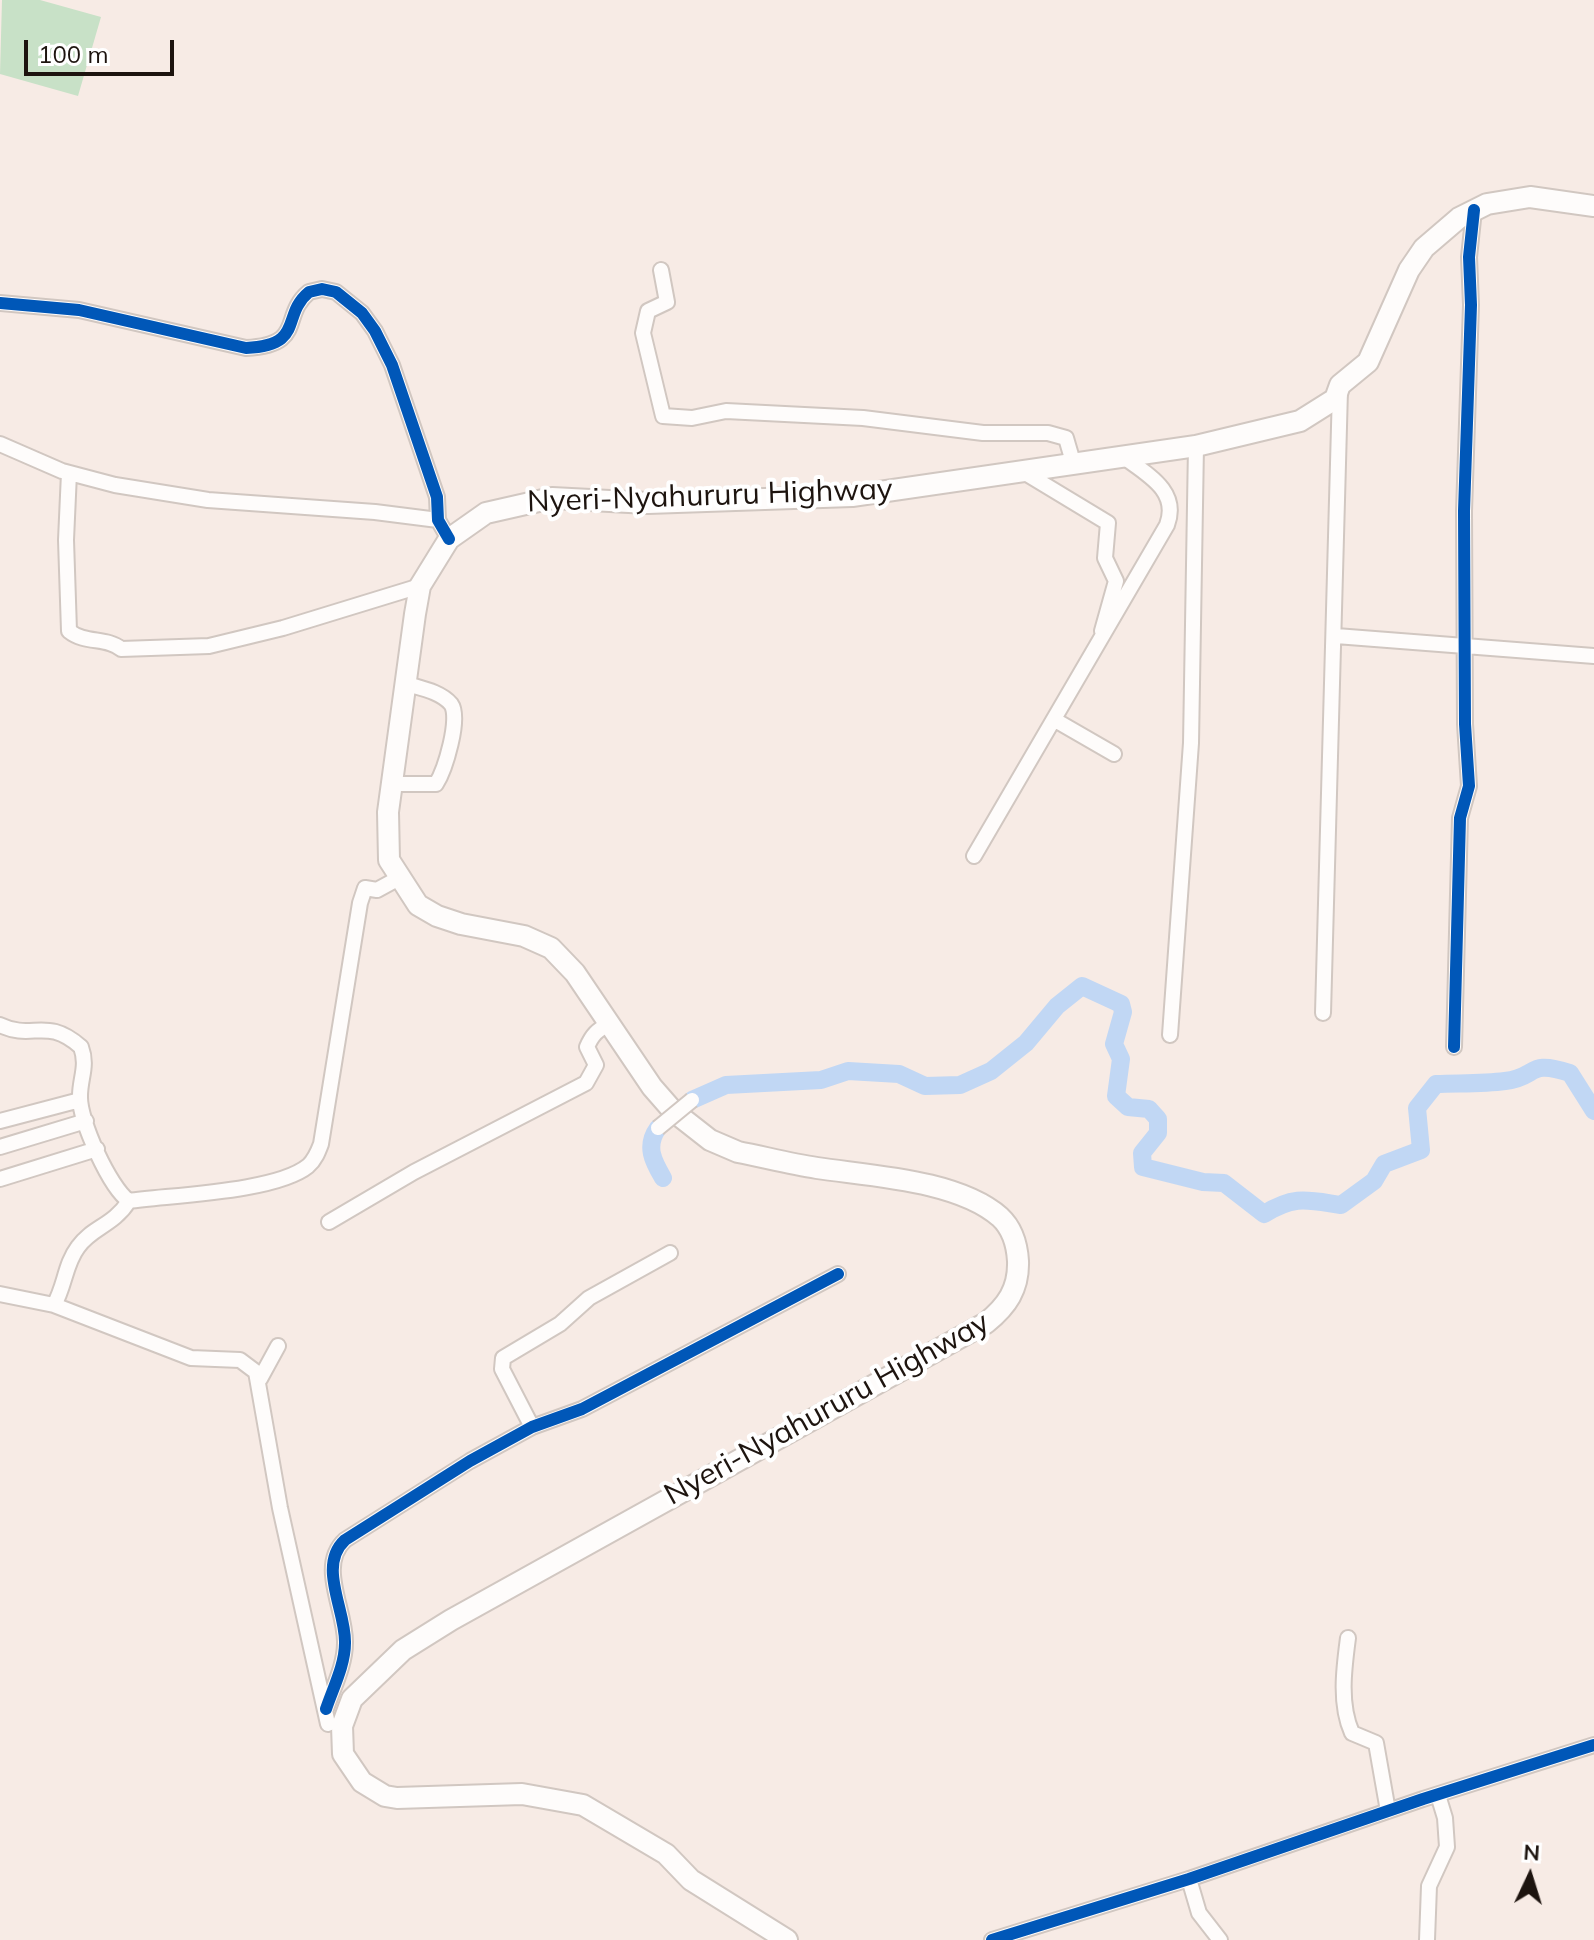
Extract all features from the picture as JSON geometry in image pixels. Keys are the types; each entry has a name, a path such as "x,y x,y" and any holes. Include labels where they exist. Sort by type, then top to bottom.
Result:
{"highway":[{"name":"Nyeri-Nyahururu Highway","path":"787,1940 691,1880 666,1854 583,1805 522,1794 385,1796 362,1782 343,1754 342,1726 352,1699 403,1650 774,1438 958,1340 1002,1310 1014,1292 1018,1274 1016,1241 1010,1229 990,1210 937,1187 738,1152 710,1140 662,1099 575,973 551,948 524,936 461,924 418,905 389,860 387,831 404,683 420,586 449,539 486,513 552,498 648,503 852,496 1196,446 1300,421 1335,399 1340,385 1368,362 1409,270 1424,248 1449,225 1474,210 1530,197 1594,206"}],"street":[{"path":"1454,1047 1460,818 1469,786 1465,724 1466,402 1474,210"},
{"path":"661,270 667,302 648,311 643,333 663,416 692,418 726,411 863,418 983,433 1048,433 1066,438 1073,462"},
{"path":"0,303 79,310 246,348 268,346 285,336 309,292 322,289 336,292 362,313 392,365 435,488 438,520 449,539"},
{"path":"1323,1013 1336,636 1340,385"},
{"path":"0,444 69,473 115,485 208,500 438,520"},
{"path":"1170,1035 1191,743 1196,446"},
{"path":"974,856 1152,556 1172,509 1167,492 1121,455"},
{"path":"1022,471 1108,523 1105,558 1116,581 1095,653"},
{"path":"69,473 67,601 69,631 78,637 112,642 121,649 209,646 283,628 420,586"},
{"path":"1336,636 1467,649 1594,656"},
{"path":"392,784 436,784 444,769 455,712 450,703 427,690 404,683"},
{"path":"1055,720 1114,754"},
{"path":"0,1025 18,1031 57,1030 81,1047 85,1067 80,1100 86,1121 115,1190 129,1201 251,1185 300,1171 312,1163 321,1144 365,888 377,890 399,878"},
{"path":"329,1222 414,1172 586,1083 596,1065 587,1047 590,1039 597,1029 609,1024"},
{"path":"0,1121 80,1100"},
{"path":"658,1128 692,1100"},
{"path":"0,1147 86,1121"},
{"path":"0,1179 97,1149"},
{"path":"54,1305 83,1240 114,1221 129,1201"},
{"path":"532,1427 502,1369 503,1358 560,1324 589,1298 670,1253"},
{"path":"278,1346 260,1379 280,1508 327,1717 346,1645 332,1564 337,1548 470,1461 532,1427 582,1409 838,1274"},
{"path":"0,1294 54,1305 191,1358 240,1360 260,1379"},
{"path":"1348,1638 1343,1671 1349,1724 1352,1733 1376,1743 1388,1811"},
{"path":"992,1940 1189,1879 1594,1745"},
{"path":"1427,1940 1429,1886 1447,1847 1445,1818 1438,1795"},
{"path":"1189,1879 1199,1913 1220,1940"}],"green space":[{"path":"2,0 40,0 101,17 78,96 0,74"}],"waterway":[{"path":"692,1100 726,1085 821,1080 848,1071 899,1074 925,1086 960,1085 991,1071 1026,1043 1057,1006 1082,986 1121,1004 1123,1012 1114,1044 1121,1059 1116,1096 1128,1107 1149,1109 1158,1119 1158,1133 1142,1153 1143,1167 1203,1182 1224,1183 1264,1214 1301,1200 1341,1205 1374,1181 1384,1164 1421,1150 1417,1108 1436,1084 1505,1081 1539,1068 1556,1069 1570,1073 1594,1111"},
{"path":"658,1128 651,1147 663,1178"}],"cycle path":[{"path":"1454,1047 1460,818 1469,786 1465,724 1464,511 1471,305 1469,257 1474,210"},
{"path":"0,303 79,310 246,348 265,346 285,335 300,301 309,292 322,289 336,292 362,313 392,365 437,497 438,520 449,539"},
{"path":"326,1709 341,1668 345,1643 333,1575 333,1562 345,1540 470,1461 532,1427 582,1409 838,1274"},
{"path":"992,1940 1189,1879 1423,1799 1594,1745"}]}
